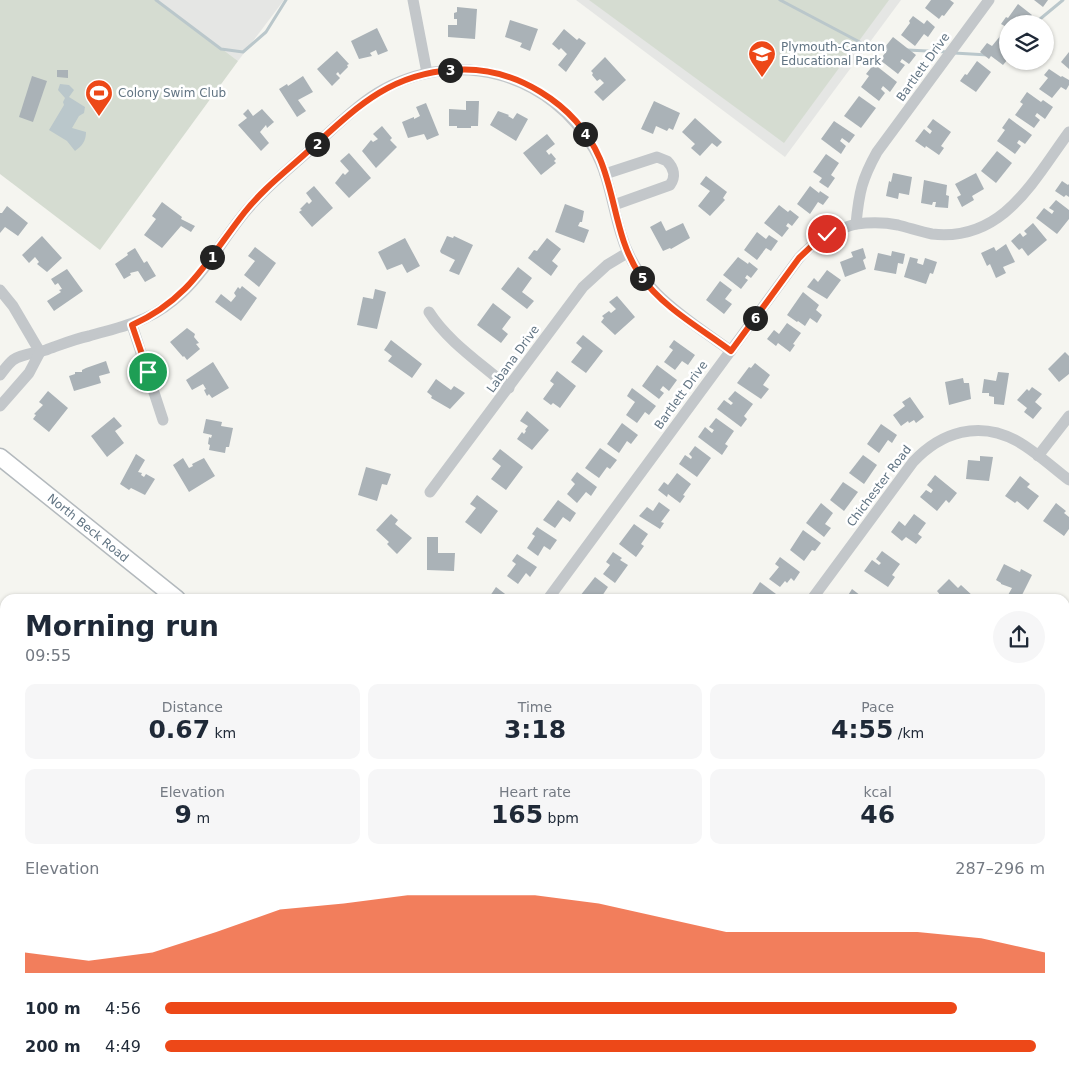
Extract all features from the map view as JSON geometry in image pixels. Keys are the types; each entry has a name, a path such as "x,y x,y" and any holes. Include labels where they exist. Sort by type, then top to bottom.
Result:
{"main road":[{"name":"North Beck Road","path":"0,457 171,594"}],"street":[{"path":"413,0 427,73"},
{"name":"Bartlett Drive","path":"552,594 806,251 827,234 856,224 860,189 877,152 989,0"},
{"path":"0,375 15,358 132,325 161,310 184,292 198,276 255,200 360,106 389,86 427,73 457,69 484,71 509,78 536,89 557,104 578,125 596,151 605,174 627,253 640,275 657,295 731,351"},
{"path":"856,224 881,223 944,234 968,232 981,227 997,219 1015,204 1069,132"},
{"path":"605,174 657,158 667,161 673,170 674,180 665,188 614,205"},
{"name":"Labana Drive","path":"430,492 584,287 608,265 627,253"},
{"path":"0,290 13,306 40,352"},
{"path":"429,312 438,325 509,388"},
{"path":"132,325 163,420"},
{"path":"0,406 29,373 40,352"},
{"path":"1038,456 1069,416"},
{"name":"Chichester Road","path":"816,594 913,462 933,443 960,432 988,431 1000,434 1018,441 1069,480"}],"shaded area":[{"name":"Colony Swim Club","path":"0,0 157,0 238,61 100,250 0,174"},
{"path":"157,0 284,0 238,61"},
{"name":"Plymouth-Canton Educational Park","path":"576,0 901,0 785,157"},
{"name":"Plymouth-Canton Educational Park","path":"589,0 889,0 784,143"},
{"path":"60,84 69,85 74,90 69,97 85,107 84,113 79,116 72,128 86,132 83,143 75,151 67,141 49,130 64,105 65,98 58,90"}],"building":[{"path":"931,0 950,0 954,3 944,16 942,15 939,19 925,8"},
{"path":"1034,0 1048,0 1043,7"},
{"path":"1018,4 1032,15 1010,15"},
{"path":"457,7 477,9 475,39 448,37 448,25 457,25 454,13 457,12"},
{"path":"913,16 924,24 927,20 935,27 928,37 924,34 915,46 901,35"},
{"path":"510,20 538,29 530,51 520,47 522,43 505,37"},
{"path":"377,28 388,51 378,55 376,50 370,53 372,56 359,59 351,41"},
{"path":"564,29 577,40 579,38 586,43 566,72 558,65 567,54 561,48 559,50 552,44"},
{"path":"893,37 916,55 909,64 902,59 900,62 905,65 898,74 880,60 888,49 885,47"},
{"path":"999,37 999,62 991,56 989,59 980,52 987,43 992,46"},
{"path":"337,51 349,64 340,75 338,72 336,74 340,78 332,86 317,69"},
{"path":"1069,52 1069,69 1061,62"},
{"path":"605,57 626,80 603,101 594,92 604,83 600,79 597,81 591,71"},
{"path":"977,61 991,72 976,92 960,81"},
{"path":"874,64 897,82 890,92 883,86 881,89 885,93 879,101 861,87 869,76 866,74"},
{"path":"57,70 68,70 68,78 57,77"},
{"path":"1050,70 1069,80 1069,85 1066,90 1061,87 1052,98 1039,89 1048,78 1044,75"},
{"path":"32,76 47,81 33,122 19,117"},
{"path":"303,76 313,92 298,100 306,111 297,117 279,89 287,84 288,86"},
{"path":"1027,92 1041,102 1043,100 1053,107 1045,119 1037,113 1035,116 1040,120 1034,128 1015,115 1023,104 1020,102"},
{"path":"859,96 876,108 861,128 844,116"},
{"path":"466,101 479,101 478,126 457,128 457,126 449,126 449,109 466,110"},
{"path":"654,101 680,113 673,130 669,128 667,131 656,126 653,134 641,129"},
{"path":"426,103 439,135 427,140 424,134 408,138 402,122 420,116 416,107"},
{"path":"248,109 253,116 262,109 274,122 267,128 266,125 260,132 269,143 261,151 238,125 247,118 243,114"},
{"path":"498,111 509,115 513,119 517,113 528,119 516,141 490,125"},
{"path":"695,118 722,142 717,147 712,143 700,156 691,148 695,144 682,132"},
{"path":"1009,118 1032,135 1025,144 1019,140 1017,143 1021,146 1015,154 997,141 1005,130 1002,128"},
{"path":"933,119 951,132 941,146 944,148 939,155 915,141 924,129 930,134 932,131 927,127"},
{"path":"834,121 855,135 849,143 842,138 840,141 846,146 841,154 821,139"},
{"path":"382,126 392,138 390,140 397,147 376,168 362,151 371,140 373,142 378,139 373,134"},
{"path":"547,134 555,144 546,151 549,155 551,153 556,159 554,161 556,163 541,175 523,153"},
{"path":"997,151 1012,163 996,183 981,171"},
{"path":"349,153 371,178 349,198 335,183 343,173 345,175 349,171 340,161"},
{"path":"826,154 839,163 831,175 835,178 828,188 819,182 822,178 813,172"},
{"path":"893,173 912,177 909,195 899,193 898,199 886,196"},
{"path":"976,173 984,189 972,196 974,200 962,207 957,197 961,195 955,184"},
{"path":"706,176 727,192 723,198 725,200 710,216 698,206 710,191 700,184"},
{"path":"924,180 947,185 946,195 949,196 948,208 935,207 936,202 933,202 932,205 921,203"},
{"path":"1062,181 1069,184 1069,197 1066,195 1064,197 1055,191"},
{"path":"314,186 333,208 312,227 299,212 307,202 309,204 312,201 306,193"},
{"path":"810,186 819,193 820,191 829,197 823,205 818,202 810,214 797,204"},
{"path":"1056,200 1069,210 1069,219 1057,234 1036,218 1044,208 1052,214 1054,211 1049,208"},
{"path":"162,202 182,217 181,219 195,226 191,232 181,226 162,248 144,235 156,219 152,216"},
{"path":"565,204 584,211 582,222 578,226 589,230 584,243 555,232"},
{"path":"779,205 799,217 792,226 788,223 786,226 789,228 782,237 764,223"},
{"path":"7,206 28,223 18,236 5,227 0,233 0,213"},
{"path":"661,221 666,231 683,223 690,238 671,249 663,251 650,227"},
{"path":"1033,223 1047,240 1028,256 1022,248 1019,250 1011,241 1020,233 1023,237 1027,234 1024,231"},
{"path":"757,232 766,239 769,235 778,241 771,251 766,248 757,260 744,250"},
{"path":"42,236 62,258 47,272 37,264 39,262 35,257 29,263 22,255"},
{"path":"447,236 453,238 454,236 473,245 459,275 449,271 455,260 440,251"},
{"path":"405,238 420,266 407,273 402,264 387,270 378,252"},
{"path":"547,238 561,249 552,261 558,266 551,276 528,258 534,250 537,251"},
{"path":"1006,244 1015,262 1003,267 1006,273 996,278 990,264 987,266 981,253 994,247 996,251"},
{"path":"255,247 276,263 259,287 244,275 255,261 248,256"},
{"path":"135,248 144,263 147,261 156,276 145,282 138,271 130,273 131,275 124,279 115,264"},
{"path":"863,248 866,258 863,260 866,269 845,277 840,262 853,257 851,252"},
{"path":"892,251 905,254 903,264 898,263 896,274 874,270 878,253 891,256"},
{"path":"738,257 758,269 751,278 747,275 745,278 748,280 741,289 723,275"},
{"path":"910,257 918,259 917,263 923,265 925,258 937,262 933,274 930,273 926,284 904,277"},
{"path":"518,267 532,278 522,292 534,301 527,309 501,289"},
{"path":"67,269 83,291 54,311 47,301 61,292 59,290 62,289 58,283 55,285 51,279"},
{"path":"827,270 841,280 827,299 807,287 814,278 818,282"},
{"path":"720,281 732,290 725,299 732,304 724,314 706,300"},
{"path":"242,286 257,298 241,321 215,302 221,294 231,302 236,296 234,293 238,287 240,289"},
{"path":"375,289 386,292 377,329 357,325 363,297 373,299"},
{"path":"803,292 819,305 816,310 822,315 817,323 810,318 805,326 787,315"},
{"path":"617,296 635,317 615,335 601,322 604,318 602,316 616,309 609,302"},
{"path":"493,303 511,317 502,329 508,334 501,343 477,325"},
{"path":"787,323 801,333 790,352 778,343 776,346 767,339 774,330 779,334"},
{"path":"187,328 195,334 194,337 199,343 196,344 200,349 187,360 170,342"},
{"path":"583,335 603,351 586,373 571,362 582,348 576,343"},
{"path":"391,340 422,364 412,378 388,361 392,356 384,350"},
{"path":"674,340 695,355 688,365 682,361 675,370 664,362 673,350 669,347"},
{"path":"1065,352 1069,356 1069,374 1059,382 1048,369"},
{"path":"106,361 110,373 99,376 101,383 74,391 69,376"},
{"path":"213,362 229,388 212,398 209,394 207,396 203,384 192,390 186,380"},
{"path":"755,363 770,375 763,385 769,389 761,399 737,383 749,367 751,368"},
{"path":"657,365 677,380 669,391 663,386 660,390 664,393 659,399 642,386"},
{"path":"557,371 576,386 560,408 553,403 551,405 543,399 554,384 550,381"},
{"path":"998,372 1009,373 1004,405 994,404 994,397 989,396 989,393 982,393 984,379 996,381"},
{"path":"963,378 964,383 969,383 971,399 949,405 945,382"},
{"path":"436,379 451,390 454,386 465,393 450,409 431,398 432,396 427,392"},
{"path":"1032,387 1042,394 1035,402 1042,408 1033,419 1024,412 1027,408 1017,400 1027,389 1029,391"},
{"path":"632,388 656,406 649,415 645,412 637,423 626,415 635,402 627,396"},
{"path":"48,391 68,408 49,432 33,419 36,415 34,414 43,405 39,402"},
{"path":"735,391 753,404 744,416 747,419 741,427 717,409 724,400 731,405 733,403 728,399"},
{"path":"910,397 924,417 916,423 914,420 909,423 908,421 901,426 893,415 905,406 902,402"},
{"path":"527,411 549,430 532,450 517,439 522,432 524,434 528,426 520,421"},
{"path":"114,417 122,426 115,431 124,443 107,457 91,436"},
{"path":"716,418 734,431 725,444 728,446 722,455 698,437 705,427 712,433 714,430 709,427"},
{"path":"206,419 222,422 221,426 233,428 229,447 226,447 225,453 209,450 209,437 211,438 212,435 203,433"},
{"path":"622,423 638,435 631,444 627,441 619,453 607,444"},
{"path":"881,424 897,435 892,443 888,440 879,453 867,444"},
{"path":"695,446 711,458 697,477 679,464 685,455 691,459 692,457 689,454"},
{"path":"600,448 617,460 610,469 607,467 599,478 585,468"},
{"path":"500,449 523,467 506,490 491,479 501,466 492,459"},
{"path":"136,454 145,460 138,472 142,473 141,475 144,477 146,474 155,479 145,495 131,488 129,490 120,484"},
{"path":"863,455 877,465 864,484 849,473"},
{"path":"980,456 993,457 989,481 966,479 968,460 980,461"},
{"path":"183,458 189,468 193,466 192,464 204,458 215,476 189,492 173,465"},
{"path":"366,467 391,474 387,485 382,484 377,501 358,495"},
{"path":"577,472 597,487 591,496 586,492 577,503 567,494 575,484 571,480"},
{"path":"677,473 691,484 680,503 668,494 667,497 658,490 664,482 668,485"},
{"path":"935,475 957,493 949,503 946,500 937,511 920,497 926,490 931,493 933,490 927,485"},
{"path":"1020,476 1030,484 1027,487 1039,496 1028,510 1017,501 1015,503 1005,496"},
{"path":"843,482 858,492 844,511 830,500"},
{"path":"477,495 498,511 481,534 465,522 476,508 470,504"},
{"path":"558,500 576,513 570,522 563,517 555,528 543,520"},
{"path":"659,502 670,510 661,522 664,523 660,529 639,516 647,507 653,511"},
{"path":"821,503 833,513 825,524 831,528 824,537 806,523"},
{"path":"1056,503 1066,511 1064,513 1069,517 1069,529 1064,536 1043,521"},
{"path":"391,514 398,520 395,524 412,538 397,554 387,544 389,542 376,530"},
{"path":"914,514 926,523 918,534 922,537 916,544 906,537 902,541 891,532 899,521 905,526"},
{"path":"634,524 648,534 641,544 644,546 636,557 619,544"},
{"path":"537,527 557,540 550,550 544,546 538,556 527,548 535,536 532,534"},
{"path":"803,530 821,543 815,551 812,550 804,561 790,550"},
{"path":"427,537 438,537 438,553 455,553 454,571 427,570"},
{"path":"882,551 900,564 892,575 895,577 888,587 864,571 872,560 879,565 881,563 876,559"},
{"path":"613,552 628,565 615,583 603,574 610,565 606,562"},
{"path":"517,554 537,567 530,577 526,573 518,584 507,576 516,564 512,561"},
{"path":"780,557 800,572 794,581 791,578 780,587 769,579 779,567 775,564"},
{"path":"1004,564 1020,572 1021,569 1032,575 1022,594 1009,594 1012,588 996,580"},
{"path":"595,577 608,587 603,594 582,594"},
{"path":"949,579 958,588 961,585 971,594 939,594 937,591"},
{"path":"760,582 776,594 752,594"},
{"path":"496,587 505,594 491,594"},
{"path":"852,589 858,594 849,594"}],"waterway":[{"path":"156,0 221,49 243,52 266,32 286,0"},
{"path":"780,0 871,48 890,49"},
{"path":"1045,15 1063,0"},
{"path":"907,50 948,52"},
{"path":"954,53 988,55"}],"place":[{"name":"Plymouth-Canton Educational Park","path":"762,78"},
{"name":"Colony Swim Club","path":"99,117"}],"route":[{"path":"148,372 132,325 161,310 184,292 255,200 360,106 389,86 427,73 457,69 497,74 536,89 567,113 586,136 600,159 627,253 640,275 649,287 666,303 731,351 799,258 827,234"}]}
